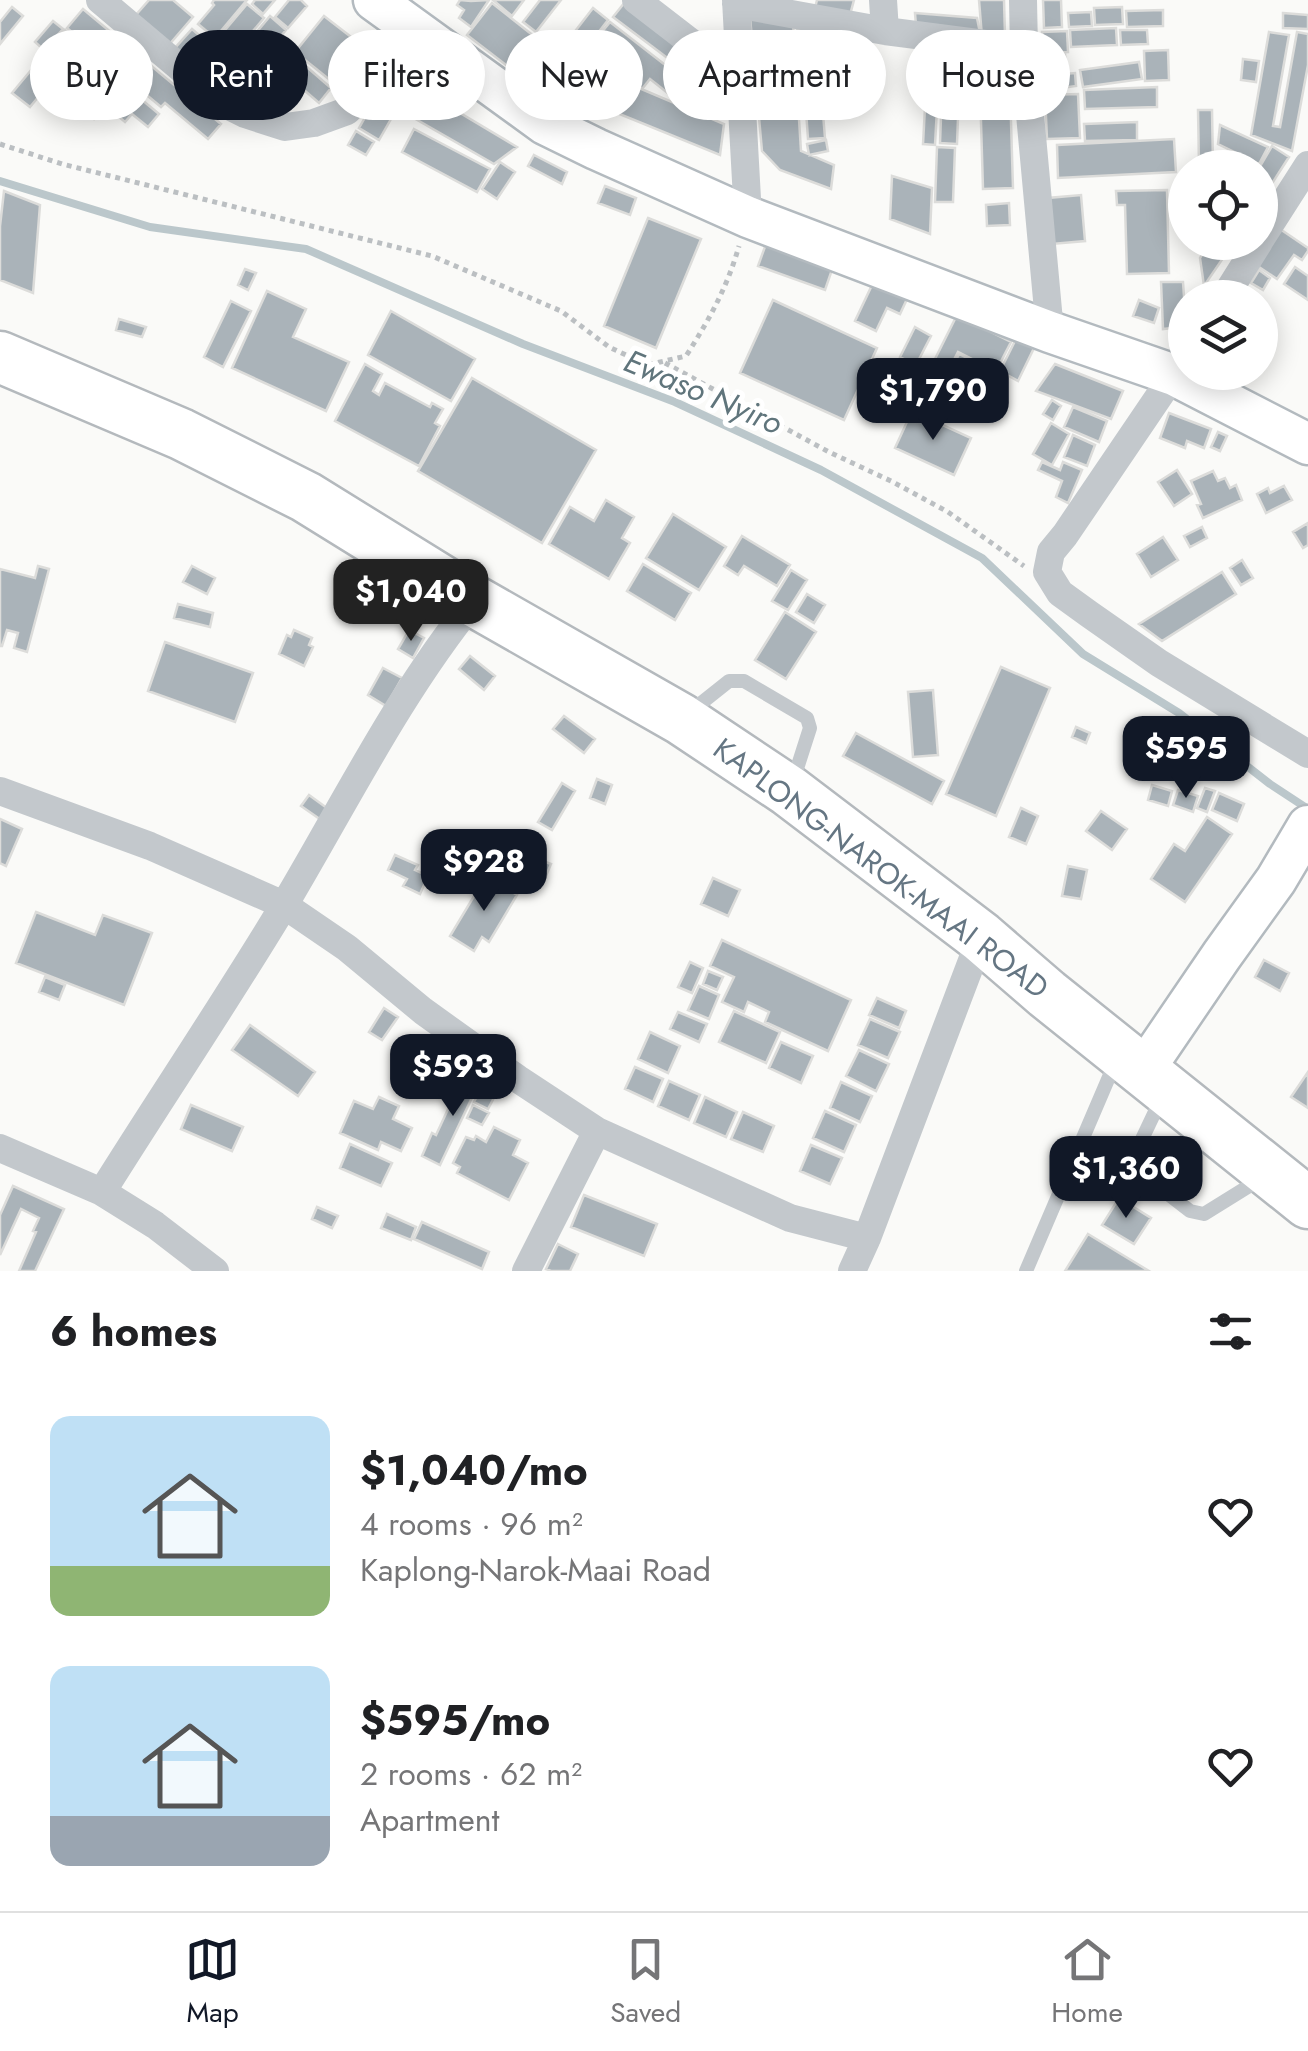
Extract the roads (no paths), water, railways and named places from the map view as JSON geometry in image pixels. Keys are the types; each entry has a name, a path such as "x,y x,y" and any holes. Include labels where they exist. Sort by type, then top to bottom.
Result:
{"highway":[{"name":"KAPLONG-NAROK-MAAI ROAD","path":"0,357 181,434 306,498 474,601 682,718 790,791 981,937 1289,1188"}],"street":[{"path":"100,0 221,102 285,127 328,118"},
{"path":"374,0 414,30"},
{"path":"636,0 675,30"},
{"path":"883,0 885,30"},
{"path":"1024,0 1024,30"},
{"path":"738,30 736,2 875,30"},
{"path":"485,81 546,124 748,217 1050,332 1168,364"},
{"path":"743,120 748,217"},
{"path":"1031,120 1050,332"},
{"path":"1278,212 1308,165"},
{"path":"1168,383 1051,552 1047,572 1060,592 1117,634 1308,754"},
{"path":"1218,390 1308,444"},
{"path":"102,1192 284,905 373,750 440,644 474,601"},
{"path":"0,791 150,846 284,905 347,948 470,1045 597,1131 790,1218 868,1238"},
{"path":"1143,1070 1276,880 1308,826"},
{"path":"852,1271 868,1238 981,937"},
{"path":"526,1271 597,1131"},
{"path":"0,1148 102,1192 155,1224 216,1271"}],"lane":[{"path":"682,718 729,681 744,681 806,718 810,728 790,791"},
{"path":"1143,1070 1134,1156 1137,1170 1190,1211 1204,1214 1289,1188"},
{"path":"1026,1271 1143,1070"}],"waterway":[{"name":"Ewaso Nyiro","path":"0,181 150,227 306,249 523,344 675,402 821,470 982,558 1083,654 1179,713 1308,809"}]}
